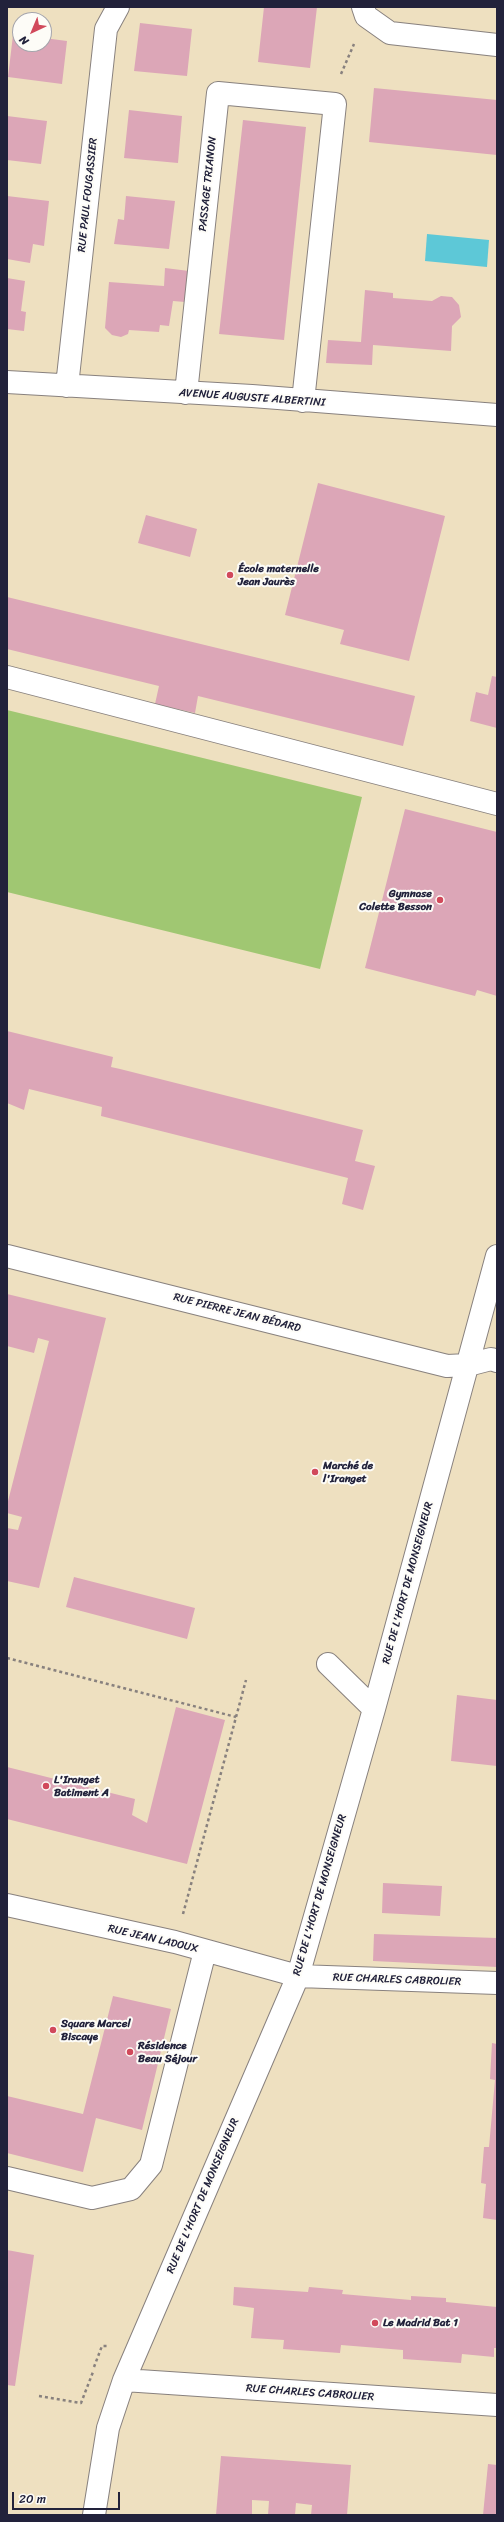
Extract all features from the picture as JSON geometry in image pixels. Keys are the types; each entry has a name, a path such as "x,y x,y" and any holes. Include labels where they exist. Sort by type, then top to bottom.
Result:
{"street":[{"name":"RUE PAUL FOUGASSIER","path":"67,386 106,29 118,7"},
{"path":"365,12 390,33 497,45"},
{"name":"PASSAGE TRIANON","path":"186,393 218,93 335,104"},
{"path":"304,401 335,104"},
{"name":"AVENUE AUGUSTE ALBERTINI","path":"7,382 497,415"},
{"path":"7,677 497,804"},
{"name":"RUE PIERRE JEAN BÉDARD","path":"7,1256 447,1366 468,1365 491,1360 497,1361"},
{"name":"RUE DE L'HORT DE MONSEIGNEUR","path":"94,2515 108,2428 124,2380 298,1976 374,1709 497,1256"},
{"path":"328,1664 374,1709"},
{"name":"RUE JEAN LADOUX","path":"7,1906 175,1942 298,1976"},
{"path":"7,2178 92,2198 131,2190 151,2165 205,1951"},
{"name":"RUE CHARLES CABROLIER","path":"298,1976 497,1983"},
{"name":"RUE CHARLES CABROLIER","path":"124,2380 497,2405"}],"path":[{"path":"335,104 337,83 365,12"},
{"path":"7,1658 236,1717"},
{"path":"175,1942 246,1680"},
{"path":"39,2396 81,2403 102,2346 137,2349"}],"green space":[{"path":"7,710 362,797 320,969 7,892"}],"water":[{"path":"427,234 489,240 487,267 425,261"}],"building":[{"path":"264,7 317,7 310,68 258,62"},
{"path":"140,23 192,29 187,76 134,71"},
{"path":"52,39 67,41 62,84 8,77 12,43 12,52 52,52"},
{"path":"374,88 497,100 497,155 369,142"},
{"path":"129,110 182,116 178,163 124,158"},
{"path":"7,116 47,121 41,164 7,160"},
{"path":"243,120 306,127 284,340 219,334"},
{"path":"7,196 49,201 44,246 33,244 30,263 7,259"},
{"path":"126,196 175,201 169,249 114,244 118,219 124,220"},
{"path":"165,268 189,271 185,302 173,301 169,326 160,325 159,332 129,330 128,334 121,337 112,335 105,328 109,282 164,286"},
{"path":"7,278 25,281 21,311 26,312 24,331 7,329"},
{"path":"365,290 393,293 393,298 432,301 441,296 452,297 459,305 461,317 452,326 451,351 373,345 372,365 326,363 328,340 361,342"},
{"path":"318,483 445,516 409,661 340,644 344,630 285,615"},
{"path":"146,515 197,529 190,557 138,543"},
{"path":"7,597 415,696 403,746 198,696 195,713 155,704 159,686 7,649"},
{"path":"492,676 497,677 497,728 470,721 476,692 488,695"},
{"name":"Gymnase Colette Besson","path":"405,809 497,832 497,996 477,990 475,996 365,968"},
{"path":"7,1031 113,1057 111,1067 363,1130 355,1161 375,1166 363,1210 342,1204 348,1178 101,1116 102,1107 29,1089 24,1110 7,1103"},
{"path":"7,1294 106,1318 39,1588 7,1581 7,1528 18,1530 22,1517 7,1513 7,1505 49,1341 38,1338 34,1353 7,1346"},
{"path":"74,1577 195,1608 187,1639 66,1607"},
{"path":"457,1695 497,1700 497,1766 451,1761"},
{"name":"L'Iranget Batiment A","path":"176,1707 225,1720 187,1864 7,1819 7,1767 135,1799 132,1815 147,1823"},
{"path":"383,1883 442,1886 440,1916 382,1913"},
{"path":"374,1934 497,1938 497,1967 373,1961"},
{"name":"Résidence Beau Séjour","path":"113,1996 171,2009 142,2130 96,2118 83,2172 7,2153 7,2096 83,2114"},
{"path":"492,2043 497,2044 497,2220 483,2218 486,2184 481,2183 484,2147 489,2147 495,2080 490,2079"},
{"path":"7,2250 34,2255 15,2386 7,2385"},
{"name":"Le Madrid Bat 1","path":"234,2287 308,2292 309,2287 343,2290 342,2294 411,2300 411,2296 446,2298 446,2302 497,2307 497,2348 494,2348 494,2357 462,2354 461,2363 403,2359 403,2350 341,2345 340,2353 283,2349 284,2340 251,2338 254,2308 233,2305"},
{"path":"221,2456 351,2465 347,2515 311,2515 312,2505 296,2503 295,2515 268,2515 269,2501 252,2500 252,2515 216,2515"},
{"path":"488,2464 497,2465 497,2515 483,2515"}],"place":[{"name":"École maternelle Jean Jaurès","path":"230,575"},
{"name":"Gymnase Colette Besson","path":"440,900"},
{"name":"Marché de l'Iranget","path":"315,1472"},
{"name":"L'Iranget Batiment A","path":"46,1786"},
{"name":"Square Marcel Biscaye","path":"53,2030"},
{"name":"Résidence Beau Séjour","path":"130,2052"},
{"name":"Le Madrid Bat 1","path":"375,2323"}]}
